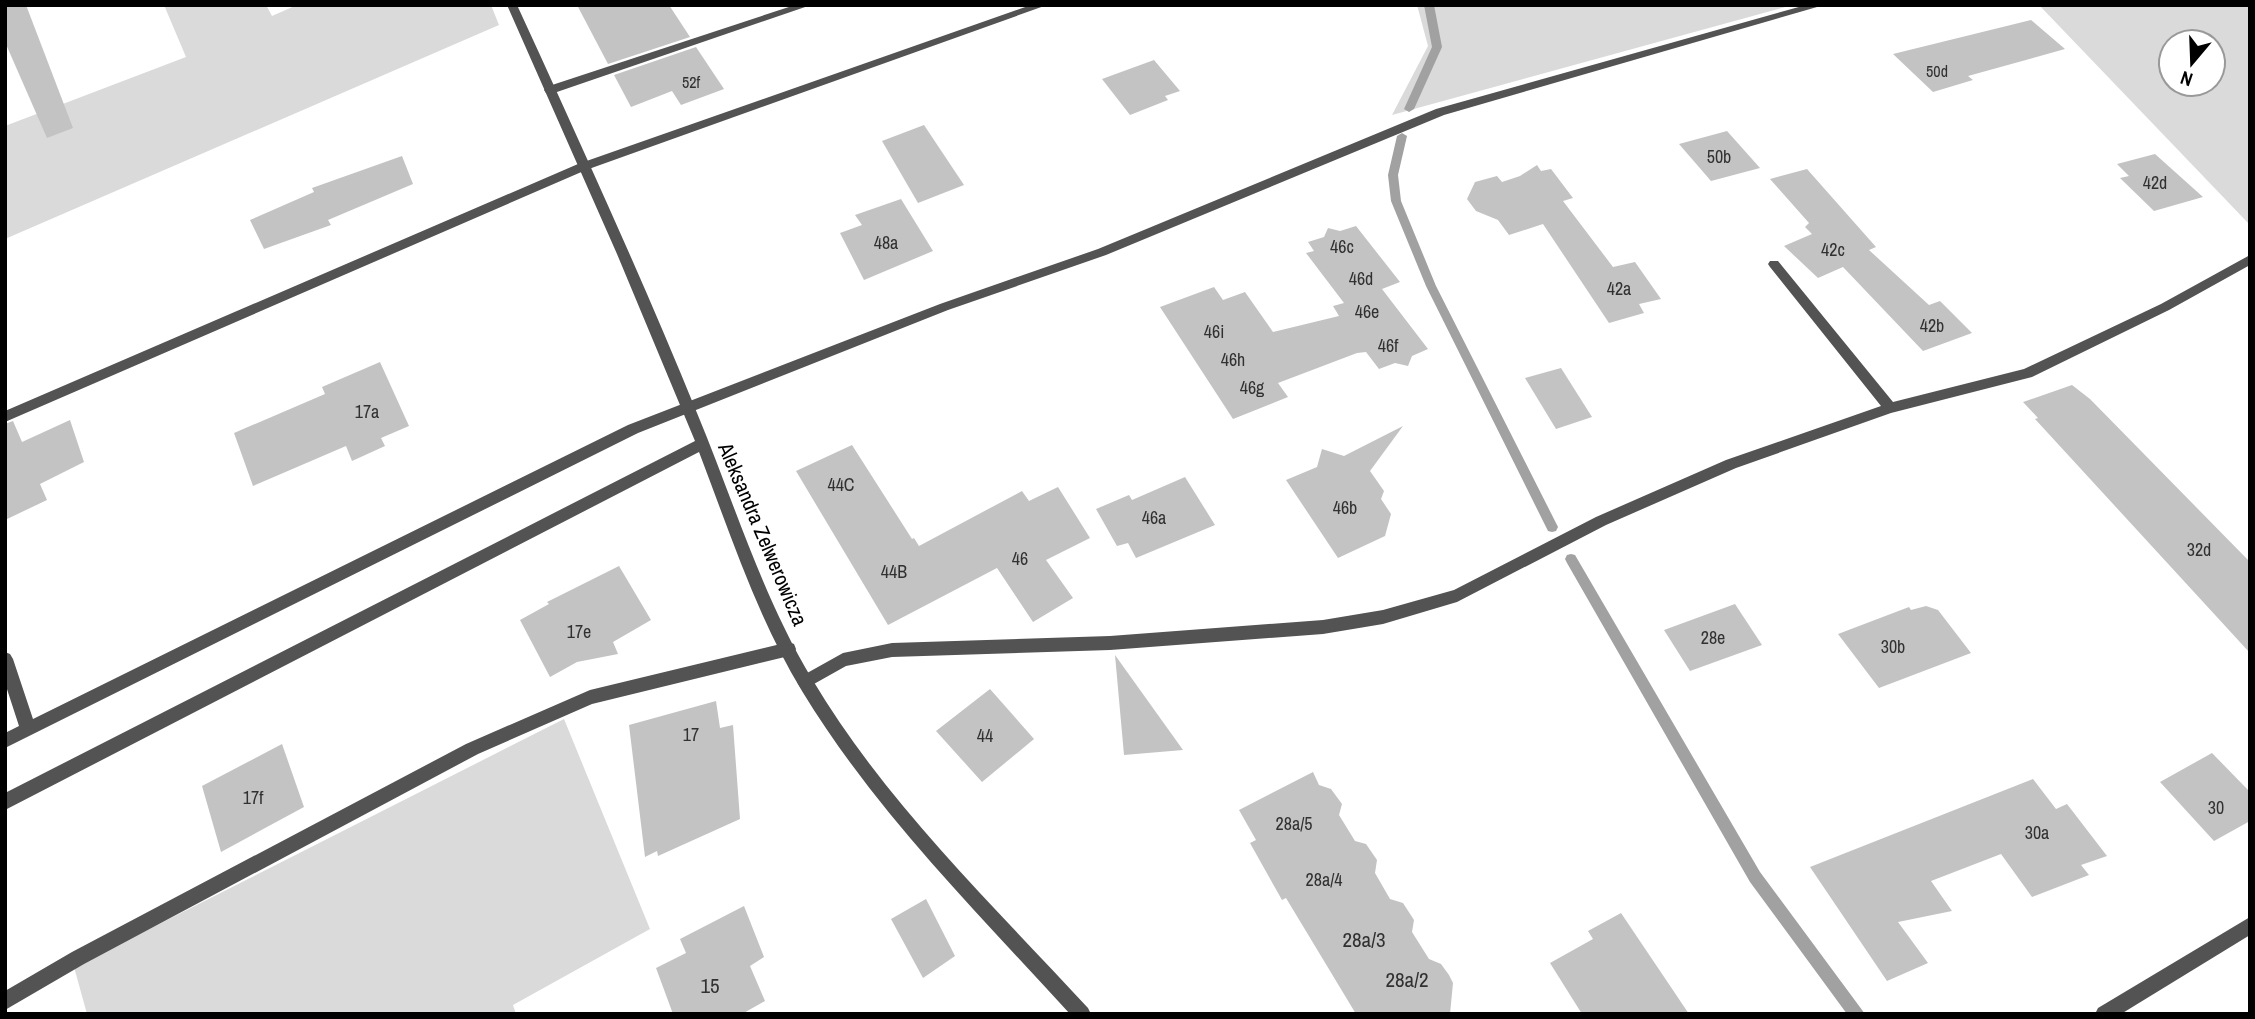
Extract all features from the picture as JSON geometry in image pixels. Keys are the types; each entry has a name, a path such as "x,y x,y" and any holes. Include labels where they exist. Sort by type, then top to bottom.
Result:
{"street":[{"name":"Aleksandra Zelwerowicza","path":"512,5 688,406 805,682 836,732 883,792 1082,1014"},
{"path":"550,90 806,5"},
{"path":"5,417 582,167 1042,5"},
{"path":"5,741 633,429 688,406 944,307 1102,252 1440,112 1819,5"},
{"path":"805,682 843,660 892,650 1110,643 1323,627 1383,617 1457,596 1601,521 1731,464 1890,408 2027,373 2165,307 2250,259"},
{"path":"1774,264 1890,408"},
{"path":"5,802 702,444"},
{"path":"5,1001 78,958 472,749 590,697 789,649"},
{"path":"5,659 29,729"},
{"path":"2105,1014 2250,925"}],"shaded area":[{"path":"164,5 266,5 272,16 297,5 491,5 499,25 5,239 5,126 186,57"},
{"path":"1417,5 1793,5 1392,115 1428,46"},
{"path":"2039,5 2250,5 2250,225"},
{"path":"564,719 650,929 513,1005 516,1014 87,1014 74,967"}],"building":[{"path":"5,5 26,5 73,128 47,138 5,42"},
{"path":"577,5 669,5 690,37 608,64"},
{"path":"2031,20 2065,49 1968,76 1973,80 1933,92 1893,54"},
{"path":"696,47 724,89 681,105 672,91 631,107 614,75"},
{"path":"1154,60 1180,91 1165,96 1168,100 1130,115 1102,79"},
{"path":"924,125 964,185 918,203 882,141"},
{"path":"1727,131 1760,168 1711,181 1679,144"},
{"path":"2155,154 2203,197 2154,211 2120,178 2129,176 2117,164"},
{"path":"402,156 413,184 328,220 331,225 264,249 250,220 314,192 312,188"},
{"path":"1537,165 1541,171 1551,169 1573,198 1563,201 1613,267 1635,262 1661,299 1639,304 1644,313 1609,323 1543,224 1509,235 1498,220 1476,211 1467,199 1475,182 1497,176 1502,182 1520,176"},
{"path":"1807,169 1876,247 1869,250 1929,305 1940,301 1972,333 1923,351 1843,267 1818,278 1784,246 1812,234 1805,227 1809,223 1770,179"},
{"path":"901,199 933,251 864,280 840,233 862,225 855,215"},
{"path":"1356,226 1400,282 1382,289 1428,349 1412,356 1408,366 1395,363 1379,369 1366,352 1357,353 1278,383 1288,397 1233,419 1160,307 1214,287 1223,300 1245,292 1273,332 1339,316 1333,306 1344,303 1306,253 1314,251 1308,242 1324,237 1328,228 1340,231"},
{"path":"380,362 409,426 381,438 385,446 352,461 346,446 253,486 234,433 325,394 322,387"},
{"path":"1561,368 1592,417 1556,429 1525,378"},
{"path":"2072,385 2090,399 2250,562 2250,653 2035,419 2038,418 2023,402"},
{"path":"70,420 84,462 40,484 47,500 5,520 5,424 13,421 22,442"},
{"path":"1403,426 1370,471 1384,491 1381,499 1391,514 1385,536 1338,558 1286,480 1317,467 1322,449 1344,456"},
{"path":"852,445 919,546 1022,491 1029,501 1058,487 1090,538 1046,560 1073,598 1033,622 997,568 888,625 796,471"},
{"path":"1185,477 1215,525 1136,558 1128,543 1117,546 1096,509 1129,495 1132,500"},
{"path":"619,566 651,620 613,642 618,654 577,662 550,677 520,620 549,604 547,602"},
{"path":"1735,604 1762,645 1690,671 1664,630"},
{"path":"1926,606 1938,610 1971,653 1879,688 1838,634 1909,607 1911,610"},
{"path":"1115,655 1183,750 1124,755"},
{"path":"990,689 1034,739 982,782 936,731"},
{"path":"716,701 720,728 733,725 740,819 658,856 657,851 645,857 629,725"},
{"path":"282,744 304,807 221,852 202,786"},
{"path":"2212,753 2250,792 2250,821 2214,841 2160,782"},
{"path":"1313,772 1319,785 1331,789 1342,804 1339,815 1355,841 1366,844 1377,860 1375,873 1390,899 1403,903 1414,920 1412,932 1429,959 1441,964 1449,975 1453,983 1450,1014 1356,1014 1286,898 1282,900 1250,843 1256,840 1239,810"},
{"path":"2033,779 2056,809 2067,804 2107,856 2081,865 2089,875 2032,897 2001,854 1931,881 1952,911 1898,922 1928,963 1887,981 1810,867"},
{"path":"926,899 955,956 923,978 891,919"},
{"path":"744,906 764,957 750,966 765,1001 742,1014 673,1014 656,968 686,953 680,939"},
{"path":"1621,913 1689,1014 1582,1014 1550,963 1593,939 1588,931"}],"waterway":[{"path":"1409,109 1437,47 1429,5"},
{"path":"1402,136 1393,175 1396,201 1431,286 1552,527"},
{"path":"1571,559 1755,877 1857,1014"}]}
